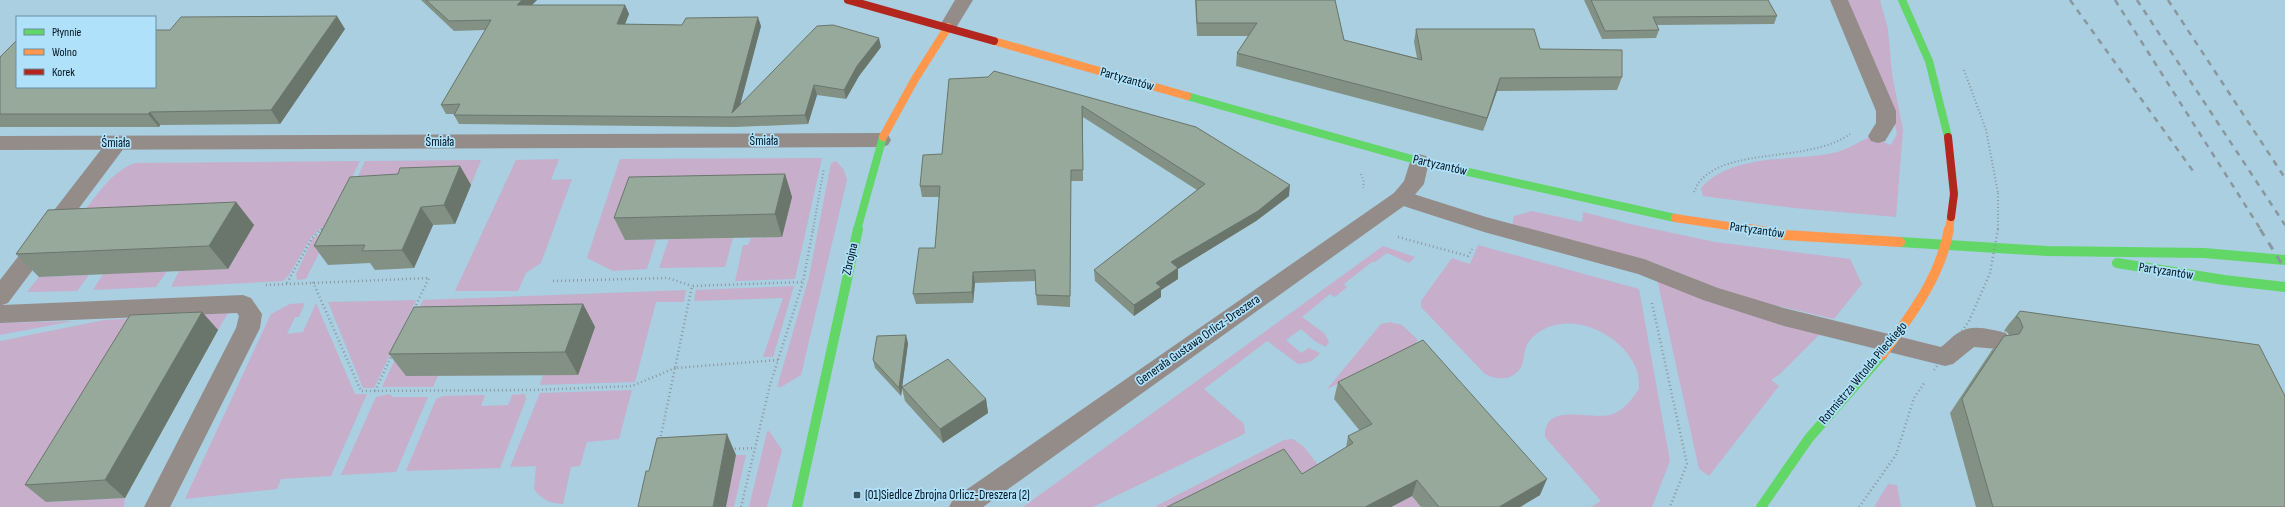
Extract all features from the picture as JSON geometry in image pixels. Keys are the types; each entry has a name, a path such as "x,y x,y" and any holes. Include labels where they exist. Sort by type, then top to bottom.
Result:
{"main road":[{"name":"Partyzantów","path":"848,0 1419,161 1632,210 1704,223 1785,235 2047,251 2204,253 2285,260"},
{"name":"Rotmistrza Witolda Pileckiego","path":"1761,507 1809,438 1882,355 1927,292 1947,240 1954,194 1948,136 1941,103 1929,61 1902,0"},
{"name":"Zbrojna","path":"797,507 852,246 880,140 915,78 948,27"},
{"name":"Partyzantów","path":"2047,251 2224,280 2285,286"}],"street":[{"path":"948,27 964,0"},
{"path":"1839,0 1886,111 1886,123 1878,136"},
{"name":"Śmiała","path":"0,143 880,140"},
{"path":"0,297 117,143"},
{"name":"Generała Gustawa Orlicz-Dreszera","path":"962,507 1401,198 1414,184 1419,161"},
{"path":"1401,198 1484,224 1644,267 1711,294 1784,317 1945,357 1970,337 1998,340"},
{"path":"0,314 243,304 251,314 248,328 157,507"}],"path":[{"path":"1692,200 1695,186 1706,174 1746,159 1827,147 1852,132"},
{"path":"741,507 778,360 803,282 825,165"},
{"path":"1930,375 1969,321 1990,272 1999,226 1998,192"},
{"path":"287,284 312,238 333,220"},
{"path":"1395,236 1468,256 1475,243"},
{"path":"263,285 429,278 412,313"},
{"path":"553,281 668,278 692,286 803,282"},
{"path":"313,282 361,391 534,390 632,386 675,368 778,360"},
{"path":"658,447 692,286"},
{"path":"1651,297 1687,464 1670,507"},
{"path":"376,391 396,349"},
{"path":"1859,507 1896,454 1914,398 1927,379"},
{"path":"725,450 755,448"}],"shaded area":[{"path":"1848,0 1880,0 1888,29 1892,74 1903,130 1896,217 1794,208 1703,196 1701,188 1714,177 1729,169 1746,164 1838,152 1870,137 1891,145 1897,134 1891,106"},
{"path":"822,158 795,279 735,281 743,245 748,245 751,238 782,237 625,240 656,240 647,269 613,271 587,258 620,159"},
{"path":"559,159 551,180 572,179 541,263 526,273 518,291 455,291 516,160"},
{"path":"481,160 471,185 327,237 306,279 297,280 296,274 313,238 331,225 345,205 365,161"},
{"path":"360,161 332,219 311,237 289,275 283,281 171,287 179,271 229,268 253,225 83,213 112,178 119,172 135,163"},
{"path":"836,161 844,170 847,180 801,375 781,387 777,387 809,277 831,163"},
{"path":"1532,211 1582,222 1583,212 1630,224 1715,242 1850,259 1862,284 1834,319 1737,296 1652,262 1512,226 1514,216"},
{"path":"733,238 725,267 659,268 669,239"},
{"path":"1478,245 1639,289 1670,461 1652,507 1591,507 1601,501 1545,437 1547,426 1552,419 1570,415 1604,416 1613,414 1625,407 1631,400 1639,389 1638,375 1630,357 1620,345 1593,328 1578,324 1562,324 1547,328 1529,341 1526,346 1522,365 1516,373 1509,377 1497,378 1485,374 1421,307 1421,301 1452,258 1470,264"},
{"path":"1383,246 1415,257 1409,263 1387,253 1375,262 1372,262 1344,284 1347,287 1335,297 1330,294 1302,317 1324,333 1329,342 1326,347 1316,342 1301,329 1286,340 1301,353 1309,348 1320,353 1315,358 1308,362 1298,364 1267,341 1204,389 1244,424 1245,433 1093,507 1023,507"},
{"path":"167,271 156,287 93,290 103,274"},
{"path":"89,275 77,291 27,292 39,277"},
{"path":"1657,279 1820,334 1780,374 1771,380 1779,386 1709,476 1699,469"},
{"path":"794,286 773,357 763,357 783,298 694,301 696,290"},
{"path":"686,290 684,302 656,302 635,382 540,385 543,375 578,374 406,376 438,376 433,387 382,387 423,300"},
{"path":"416,300 374,388 363,388 328,302"},
{"path":"305,303 299,317 295,317 287,334 303,332 316,303 355,394 367,394 331,476 281,479 277,489 185,499 271,314 290,304"},
{"path":"228,313 218,330 148,334 47,502 125,498 124,507 0,507 0,341 104,320"},
{"path":"74,321 0,335 0,323"},
{"path":"1390,322 1402,325 1418,340 1411,349 1327,389 1381,324"},
{"path":"632,390 619,439 587,442 580,466 571,467 563,504 546,500 534,489 536,466 510,467 540,393"},
{"path":"390,394 393,397 428,397 396,472 341,475 376,397"},
{"path":"525,394 526,399 500,468 406,471 436,399 443,396 485,395 481,406 508,405 512,395"},
{"path":"769,431 782,450 767,507 749,507 767,432"},
{"path":"1293,439 1304,447 1325,474 1198,507 1154,507 1284,440"},
{"path":"736,455 746,455 734,507 726,507"},
{"path":"1888,484 1897,485 1901,507 1874,507"},
{"path":"1412,496 1421,507 1391,507"}],"building":[{"path":"426,0 522,0 517,5 625,5 617,24 682,25 686,18 758,17 732,113 817,26 833,25 879,38 857,66 844,90 814,85 805,115 731,117 454,115 460,104 441,105 491,20 449,21"},
{"path":"1196,0 1335,0 1344,40 1422,60 1416,29 1534,29 1540,49 1622,50 1622,77 1500,78 1487,118 1237,53 1257,23 1197,23"},
{"path":"1591,0 1768,0 1777,16 1653,17 1659,30 1605,31"},
{"path":"337,16 271,110 150,112 148,114 0,114 0,57 16,41 16,88 156,88 156,30 170,30 181,17"},
{"path":"994,71 1196,127 1290,185 1258,211 1171,262 1178,268 1156,283 1161,287 1134,305 1094,270 1205,184 1082,106 1083,170 1071,170 1070,296 1036,295 1035,270 973,272 972,292 913,294 919,248 935,248 940,186 920,186 923,155 942,154 949,79 988,77"},
{"path":"460,166 444,205 421,207 402,250 362,251 365,245 314,246 350,177 398,174 400,168"},
{"path":"785,174 775,214 614,218 629,177"},
{"path":"236,202 209,246 16,254 48,210"},
{"path":"583,304 565,352 389,354 414,307"},
{"path":"2020,311 2259,345 2285,396 2285,507 1993,507 1962,399 2004,336 2019,334 2023,327 2019,318 2016,317"},
{"path":"202,312 105,480 25,485 130,315"},
{"path":"906,335 899,388 873,360 877,336"},
{"path":"1423,340 1547,479 1499,507 1439,507 1417,480 1365,507 1167,507 1284,449 1302,474 1353,443 1348,436 1372,424 1338,382"},
{"path":"948,359 986,399 940,429 902,387"},
{"path":"727,434 713,507 638,507 646,471 649,471 657,438"}],"railway":[{"path":"2070,0 2193,171"},
{"path":"2115,0 2261,230"},
{"path":"2137,0 2285,225"},
{"path":"2168,0 2285,178"},
{"path":"2260,229 2285,269"}],"traffic: fast":[{"path":"1902,0 1929,61 1948,137"},
{"path":"1187,96 1419,161 1675,218"},
{"path":"797,507 853,246 883,137"},
{"path":"1900,242 2047,251 2204,253 2285,260"},
{"path":"2117,263 2224,280 2285,287"},
{"path":"1761,507 1809,438 1882,355"}],"traffic: slow":[{"path":"883,137 915,79 948,27"},
{"path":"994,41 1187,96"},
{"path":"1882,355 1927,292 1947,240 1951,217"},
{"path":"1675,218 1785,235 1900,242"}],"traffic: jam":[{"path":"848,0 994,41"},
{"path":"1948,137 1954,194 1951,217"}],"place":[{"name":"(01)Siedlce Zbrojna Orlicz-Dreszera (2)","path":"857,495"}]}
